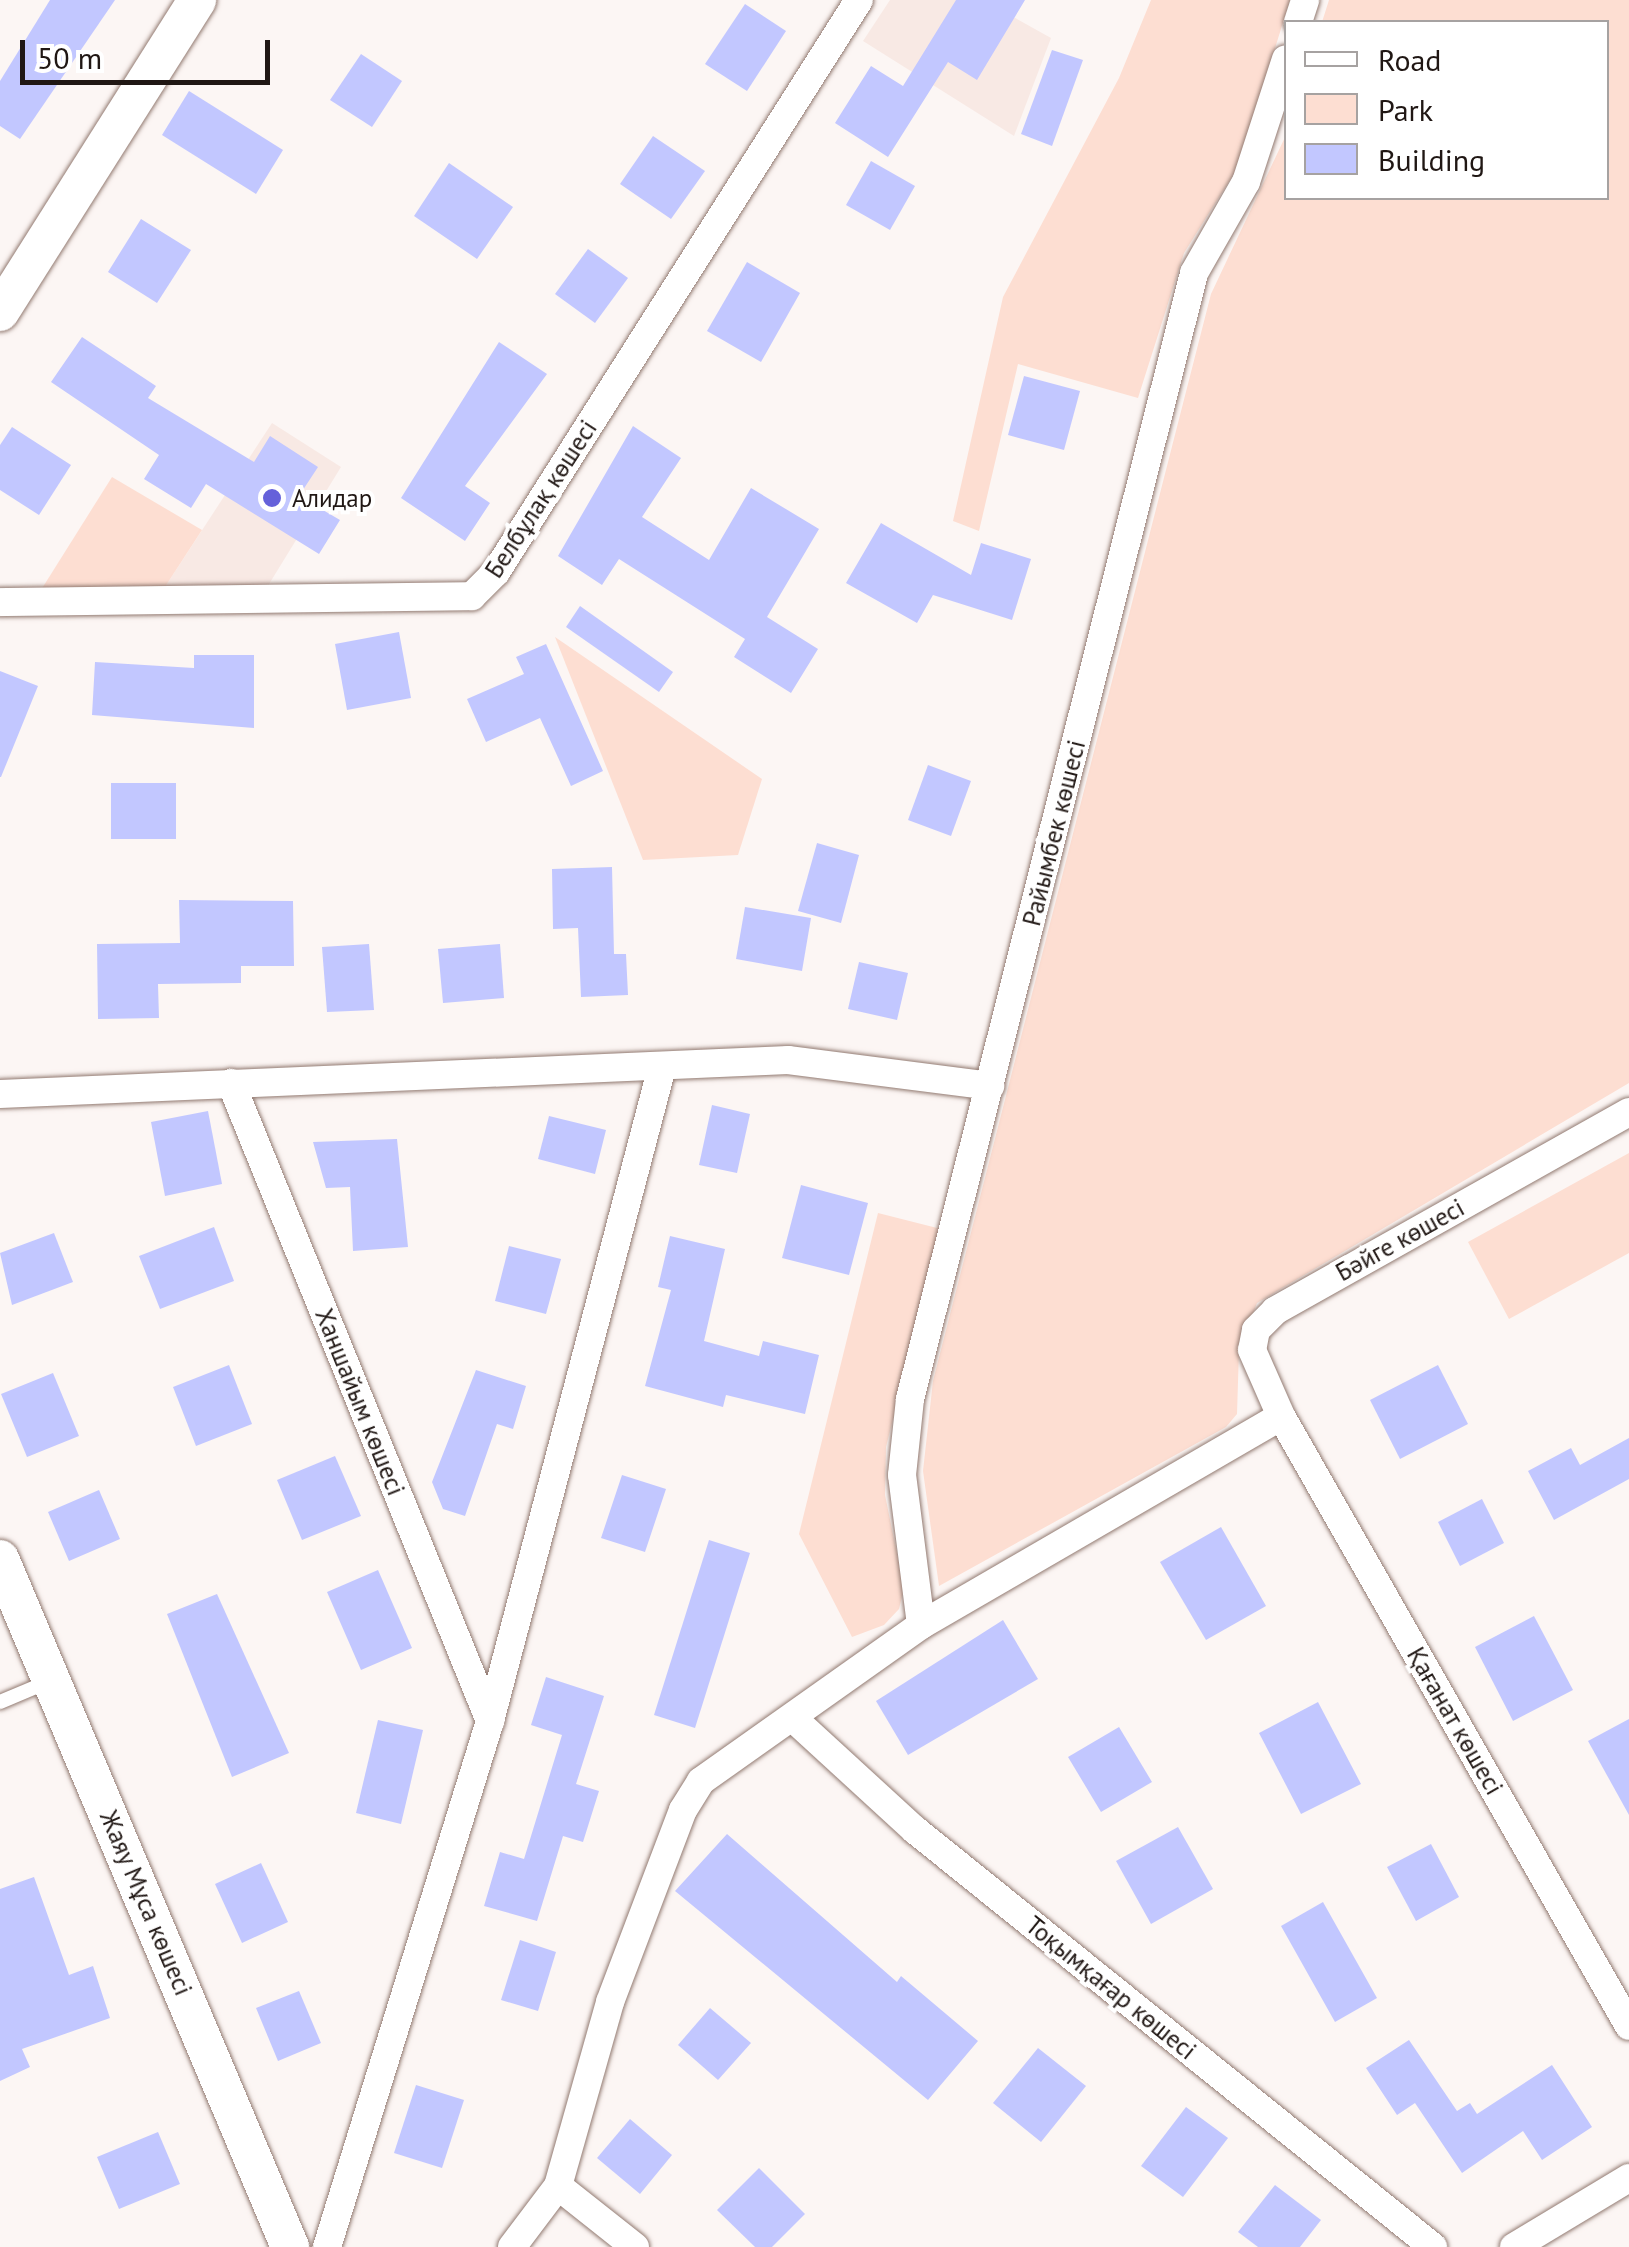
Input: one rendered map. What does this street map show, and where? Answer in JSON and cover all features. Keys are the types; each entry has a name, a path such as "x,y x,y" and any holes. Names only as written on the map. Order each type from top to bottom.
{"street":[{"path":"0,312 197,0"},
{"name":"Белбұлақ көшесі","path":"0,602 472,596 496,572 859,0"},
{"name":"Райымбек көшесі","path":"921,1625 902,1475 910,1399 1194,273 1246,182 1284,65"},
{"path":"0,1094 828,1062 990,1086"},
{"path":"326,2247 490,1721 661,1070"},
{"name":"Ханшайым көшесі","path":"230,1083 490,1721"},
{"name":"Бәйге көшесі","path":"1281,1416 1252,1350 1265,1319 1629,1112"},
{"path":"512,2247 558,2186 610,2002 683,1810 702,1781 732,1757 796,1721 921,1625 1281,1416"},
{"name":"Қағанат көшесі","path":"1281,1416 1629,2026"},
{"name":"Жаяу Мұса көшесі","path":"0,1559 290,2247"},
{"name":"Тоқымқағар көшесі","path":"796,1721 916,1830 1433,2247"},
{"path":"1514,2247 1629,2178"},
{"path":"558,2186 635,2247"}],"lane":[{"path":"0,1702 52,1680"}],"shaded area":[{"path":"890,0 983,0 1051,38 1014,136 863,41"},
{"name":"Алидар","path":"272,423 341,467 266,589 163,590"}],"green space":[{"path":"1151,0 1290,0 1238,167 1184,253 1138,398 1018,364 979,531 953,521 1003,297 1119,78"},
{"path":"1329,0 1629,0 1629,1083 1257,1303 1239,1350 1237,1414 1226,1427 939,1586 923,1471 933,1381 1211,294 1284,139 1284,200 1609,200 1609,20 1323,20"},
{"path":"112,477 202,530 163,590 41,590"},
{"path":"555,637 762,779 738,855 643,860"},
{"path":"1629,1153 1629,1253 1509,1319 1468,1242"},
{"path":"878,1213 941,1229 886,1447 885,1495 904,1588 899,1609 884,1625 852,1637 799,1534"}],"building":[{"path":"50,0 115,0 20,139 0,126 0,81"},
{"path":"956,0 1025,0 977,80 948,62 888,157 835,123 871,66 903,86"},
{"path":"745,4 786,31 747,91 705,64"},
{"path":"1052,50 1083,60 1052,146 1021,134"},
{"path":"361,54 402,81 372,127 330,100"},
{"path":"189,91 283,150 256,194 162,135"},
{"path":"653,136 705,171 671,219 620,184"},
{"path":"871,161 915,186 890,230 846,205"},
{"path":"449,163 513,207 477,259 414,216"},
{"path":"141,219 191,250 157,303 108,272"},
{"path":"588,249 628,278 595,323 555,294"},
{"path":"747,262 800,293 761,362 707,331"},
{"path":"82,337 156,386 148,398 254,462 270,436 318,467 299,496 340,520 319,554 206,484 191,508 144,479 159,455 51,382"},
{"path":"499,342 547,374 465,486 490,503 465,541 401,498"},
{"path":"1024,376 1080,391 1064,450 1008,435"},
{"path":"633,426 681,458 642,517 709,560 751,488 819,529 767,617 818,649 791,693 734,657 745,639 619,559 602,585 558,556"},
{"path":"12,427 71,465 39,515 0,490 0,445"},
{"path":"881,523 971,575 981,543 1031,559 1012,620 933,595 917,623 846,583"},
{"path":"580,606 673,672 659,692 566,627"},
{"path":"399,632 411,698 347,710 335,644"},
{"path":"546,644 603,771 571,786 540,718 486,742 467,699 524,674 516,657"},
{"path":"194,655 254,655 254,728 92,715 95,662 194,668"},
{"path":"0,671 38,686 1,777 0,777"},
{"path":"928,765 971,781 951,836 908,820"},
{"path":"111,783 176,783 176,839 111,839"},
{"path":"817,843 859,855 841,923 798,911"},
{"path":"612,867 614,954 626,954 628,995 581,997 578,928 553,929 552,869"},
{"path":"179,900 293,901 294,966 241,966 241,983 158,984 159,1018 98,1019 97,944 180,943"},
{"path":"745,907 811,918 802,971 736,959"},
{"path":"369,944 374,1010 327,1012 322,947"},
{"path":"500,944 504,998 443,1003 438,949"},
{"path":"859,962 908,973 897,1020 848,1009"},
{"path":"712,1105 750,1114 737,1173 699,1165"},
{"path":"208,1111 222,1184 165,1196 151,1122"},
{"path":"549,1116 606,1130 595,1174 538,1159"},
{"path":"397,1139 408,1247 353,1251 350,1187 326,1188 313,1142"},
{"path":"801,1185 868,1203 849,1275 782,1258"},
{"path":"214,1227 234,1281 160,1309 139,1256"},
{"path":"54,1233 73,1282 12,1305 0,1253"},
{"path":"670,1236 725,1249 704,1341 759,1356 763,1341 819,1355 805,1414 726,1395 723,1407 645,1386 671,1290 658,1287"},
{"path":"509,1246 561,1259 546,1314 495,1301"},
{"path":"229,1365 252,1424 196,1446 173,1387"},
{"path":"1438,1365 1468,1424 1400,1459 1370,1400"},
{"path":"476,1370 526,1386 513,1429 497,1424 465,1516 443,1509 432,1482"},
{"path":"53,1373 79,1436 27,1457 1,1394"},
{"path":"1629,1438 1629,1479 1554,1520 1528,1471 1571,1448 1580,1465"},
{"path":"335,1456 361,1516 302,1540 277,1480"},
{"path":"622,1475 666,1489 645,1552 601,1538"},
{"path":"99,1490 120,1539 69,1561 48,1512"},
{"path":"1482,1499 1504,1543 1460,1566 1438,1522"},
{"path":"1221,1527 1266,1606 1206,1640 1160,1562"},
{"path":"709,1540 750,1553 695,1728 654,1715"},
{"path":"378,1570 412,1648 361,1670 327,1592"},
{"path":"217,1594 289,1753 232,1777 167,1614"},
{"path":"1534,1616 1573,1690 1513,1721 1475,1647"},
{"path":"1003,1620 1038,1679 908,1755 876,1701"},
{"path":"546,1677 604,1696 576,1784 599,1791 583,1842 563,1836 537,1921 484,1906 500,1852 524,1859 562,1735 531,1725"},
{"path":"1318,1702 1361,1784 1301,1814 1259,1733"},
{"path":"1629,1719 1629,1815 1588,1741"},
{"path":"378,1720 423,1730 401,1824 356,1813"},
{"path":"1119,1727 1152,1782 1101,1812 1068,1757"},
{"path":"1178,1827 1213,1889 1151,1924 1116,1861"},
{"path":"727,1834 897,1982 901,1976 978,2041 928,2100 675,1891"},
{"path":"1431,1844 1459,1897 1416,1921 1387,1867"},
{"path":"261,1863 288,1922 242,1943 215,1884"},
{"path":"34,1877 69,1975 93,1966 110,2018 22,2049 30,2067 0,2081 0,1889"},
{"path":"1323,1902 1377,1998 1335,2022 1281,1926"},
{"path":"520,1940 556,1952 538,2011 501,2000"},
{"path":"299,1991 321,2043 278,2061 256,2008"},
{"path":"710,2008 751,2043 718,2080 678,2045"},
{"path":"1409,2040 1457,2111 1470,2103 1477,2114 1552,2065 1592,2127 1542,2160 1523,2131 1462,2173 1415,2103 1397,2115 1366,2068"},
{"path":"1038,2048 1086,2086 1041,2142 993,2103"},
{"path":"416,2085 464,2100 442,2168 394,2153"},
{"path":"1186,2107 1228,2138 1183,2197 1141,2166"},
{"path":"630,2119 672,2155 640,2194 597,2158"},
{"path":"158,2132 180,2184 119,2209 97,2157"},
{"path":"759,2168 805,2214 772,2247 755,2247 717,2210"},
{"path":"1275,2185 1321,2220 1300,2247 1258,2247 1238,2232"}],"place":[{"name":"Алидар","path":"272,498"}]}
